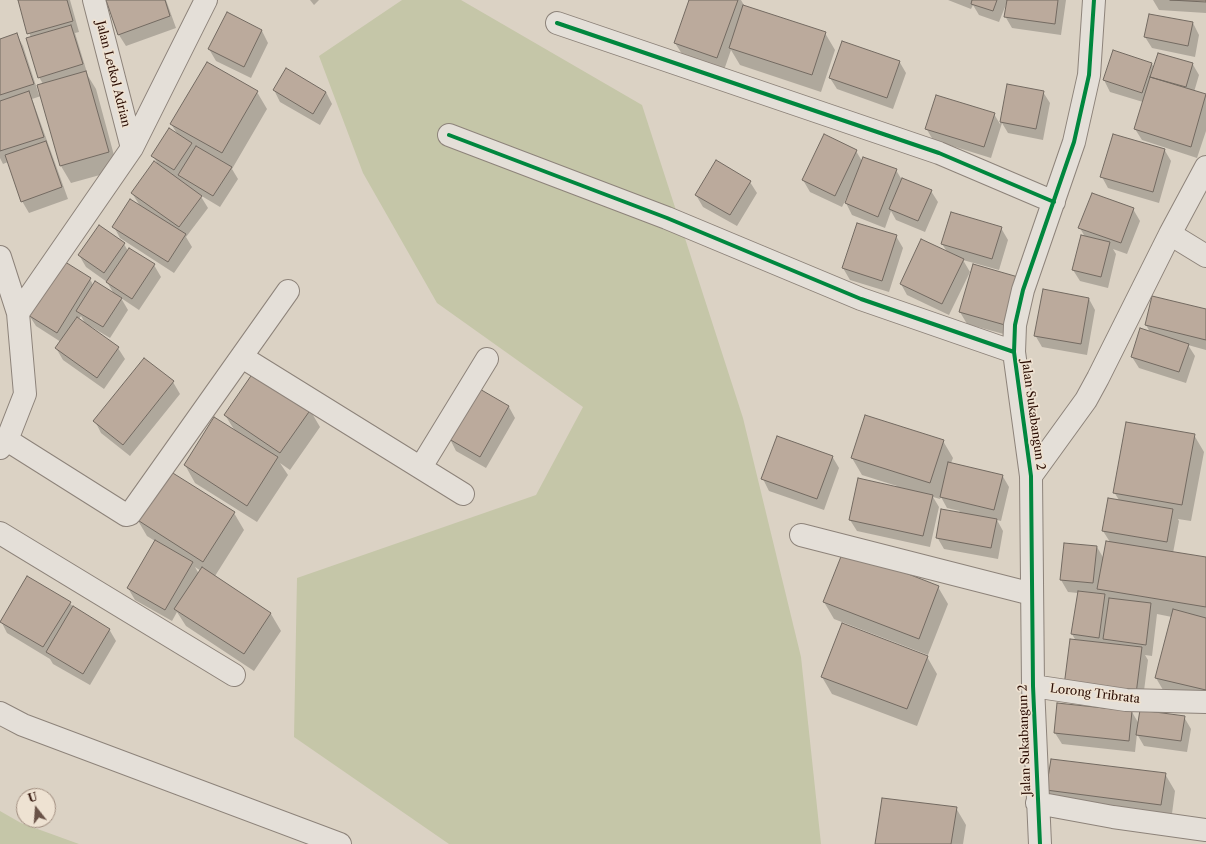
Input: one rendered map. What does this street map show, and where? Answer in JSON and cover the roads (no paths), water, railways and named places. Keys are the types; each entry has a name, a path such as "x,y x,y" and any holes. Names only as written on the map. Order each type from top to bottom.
{"street":[{"name":"Jalan Letkol Adrian","path":"94,0 132,148"},
{"path":"18,313 132,148 206,0"},
{"name":"Jalan Sukabangun 2","path":"1040,844 1033,686 1031,476 1014,352 1015,325 1023,290 1074,142 1089,75 1094,0"},
{"path":"557,22 939,153 1054,202"},
{"path":"449,135 667,218 862,299 1014,352"},
{"path":"1031,476 1089,394 1170,234 1206,167"},
{"path":"1170,234 1206,256"},
{"path":"0,258 18,313 25,394 3,444 126,515 130,514 288,291"},
{"path":"242,357 463,494"},
{"path":"421,467 487,359"},
{"path":"0,533 234,675"},
{"path":"801,535 1032,594"},
{"name":"Lorong Tribrata","path":"1033,686 1126,700 1206,702"},
{"path":"0,713 23,725 340,844"},
{"path":"1037,803 1112,817 1206,830"}]}
